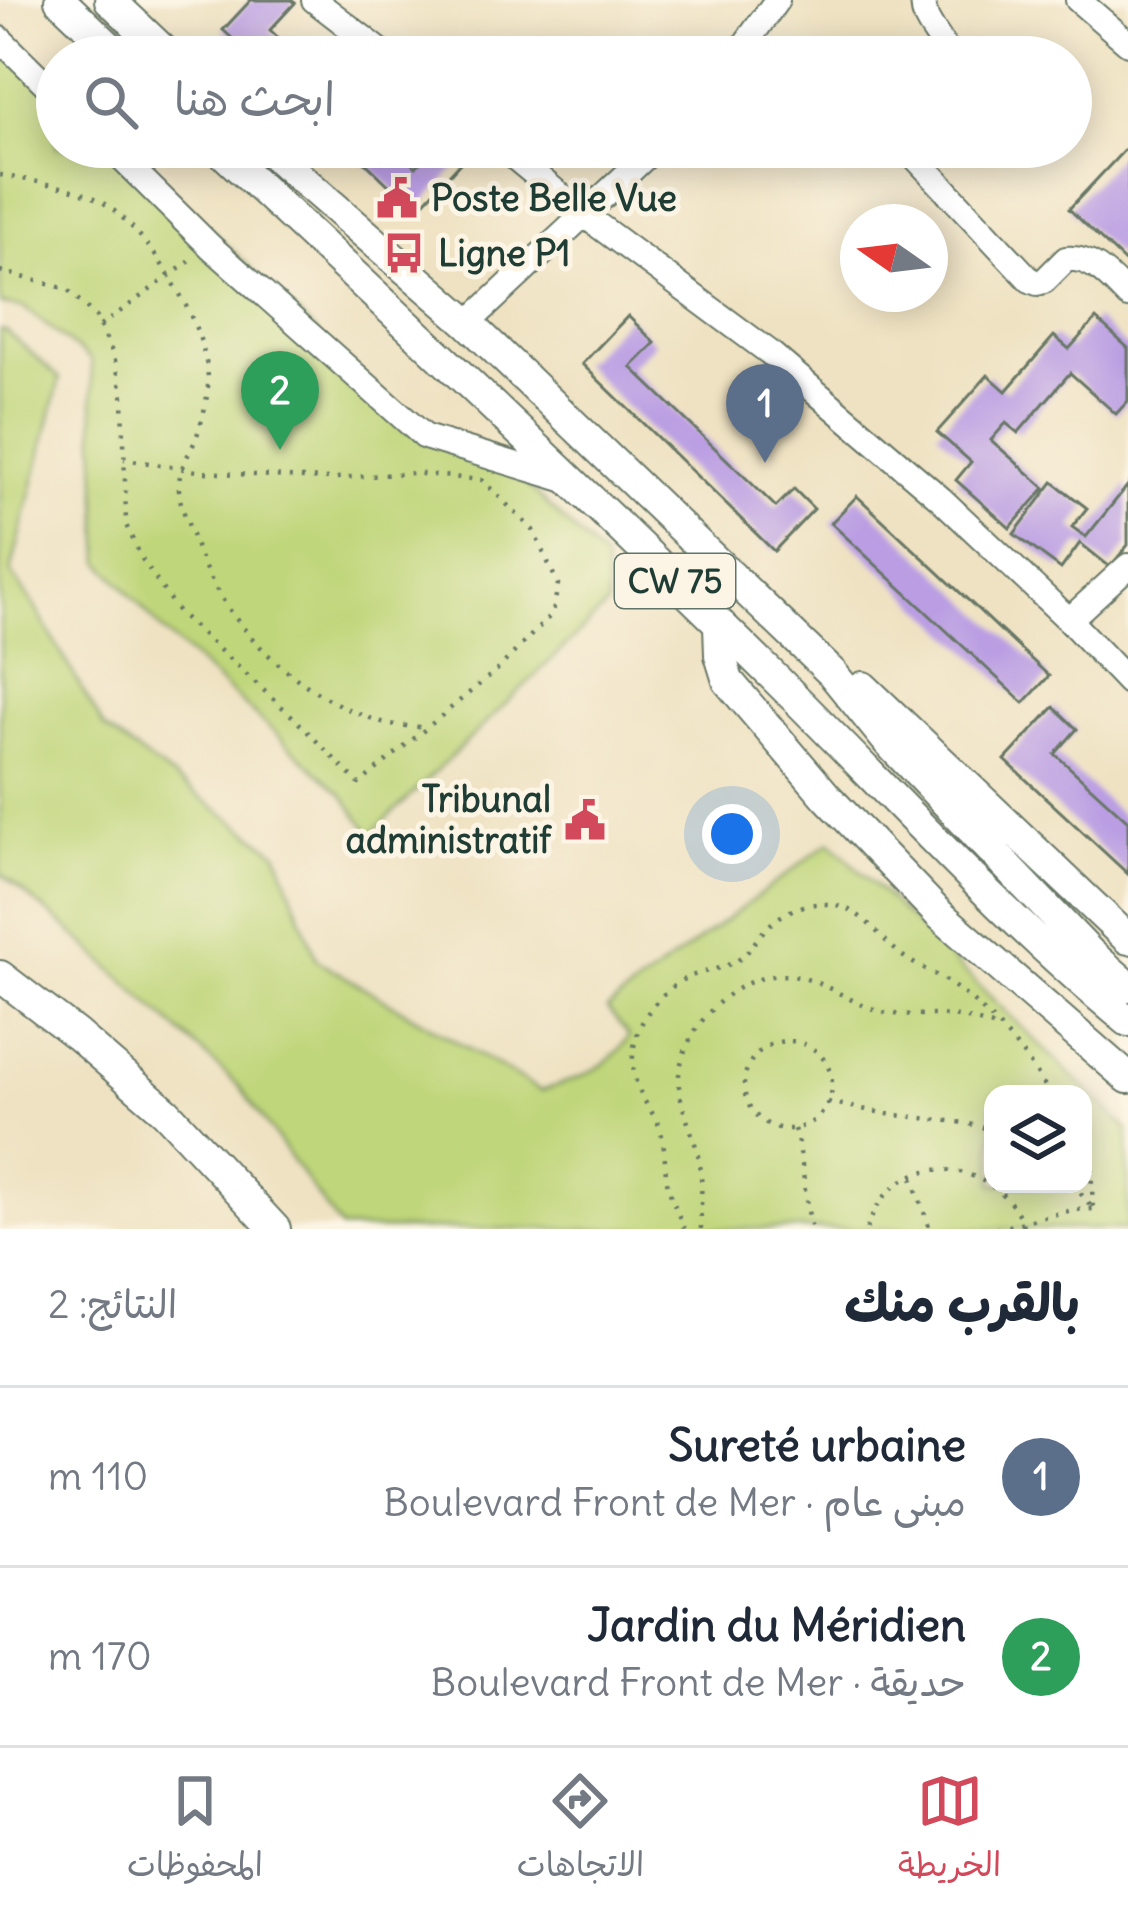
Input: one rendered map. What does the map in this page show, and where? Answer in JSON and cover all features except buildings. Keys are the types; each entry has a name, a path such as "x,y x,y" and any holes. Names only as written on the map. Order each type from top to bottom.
{"main road":[{"path":"60,0 99,36"},
{"path":"110,0 148,36"},
{"name":"CW 75","path":"239,168 719,624 1040,945 1128,1021"},
{"name":"CW 75","path":"289,168 468,323 832,673 889,743 1091,954 1128,986"},
{"path":"719,624 720,655 728,681 827,797 939,914 1128,1078"},
{"path":"832,673 867,690 1128,939"},
{"path":"0,976 166,1112 275,1229"}],"street":[{"path":"751,36 778,0"},
{"path":"924,0 924,18 939,36"},
{"path":"1078,0 1128,43"},
{"path":"327,4 364,36"},
{"path":"0,39 36,74"},
{"path":"131,168 211,247 425,437 571,481"},
{"path":"527,168 769,352 941,500 1128,682"},
{"path":"468,323 634,168"},
{"path":"925,168 1030,280 1044,280 1066,259 1078,258 1090,262 1128,296"},
{"path":"1069,620 1128,566"}],"path":[{"path":"0,176 97,199 124,220 170,274 198,332 208,381 178,491 202,565 242,630 334,704 386,723 428,728"},
{"path":"100,326 211,247"},
{"path":"0,271 67,289 95,316 114,356 124,396 124,459 126,525 142,559 178,612 359,784 498,669 553,613 558,584 533,530 482,480 412,473 323,479 181,469 124,459"},
{"path":"684,1229 668,1187 662,1135 634,1074 634,1040 663,995 682,979 735,962 778,916 824,903 867,921 899,953 944,980 998,1028 1026,1056 1044,1085"},
{"path":"701,1229 700,1166 680,1095 680,1075 696,1028 743,986 770,976 794,976 884,1012 950,1016 998,1028"},
{"path":"771,1043 805,1044 828,1065 832,1079 828,1102 816,1120 784,1130 770,1126 747,1105 743,1078 748,1064 771,1043"},
{"path":"828,1102 984,1128"},
{"path":"794,1128 812,1229"},
{"path":"867,1229 877,1204 895,1186 919,1172 931,1171 964,1173 986,1182 1006,1196 1024,1226"},
{"path":"911,1177 930,1229"},
{"path":"1092,1187 1093,1209"},
{"path":"1080,1193 1093,1209"},
{"path":"996,1229 1093,1209"}],"green space":[{"path":"0,25 36,60 36,168 147,168 415,427 515,473 604,560 608,605 371,834 343,795 163,631 101,562 91,360 23,307 0,304"},
{"path":"0,330 60,378 11,572 104,728 277,852 317,960 541,1091 591,1072 612,1057 629,1035 607,1009 830,842 1081,1085 984,1085 984,1193 1092,1193 1092,1095 1128,1130 1128,1229 341,1229 240,1087 66,927 0,873"}],"place":[{"name":"Poste Belle Vue","path":"397,198"},
{"name":"Ligne P1","path":"404,253"},
{"name":"Jardin du Méridien","path":"280,450"},
{"name":"Sureté urbaine","path":"765,463"},
{"name":"Tribunal administratif","path":"585,820"}]}
